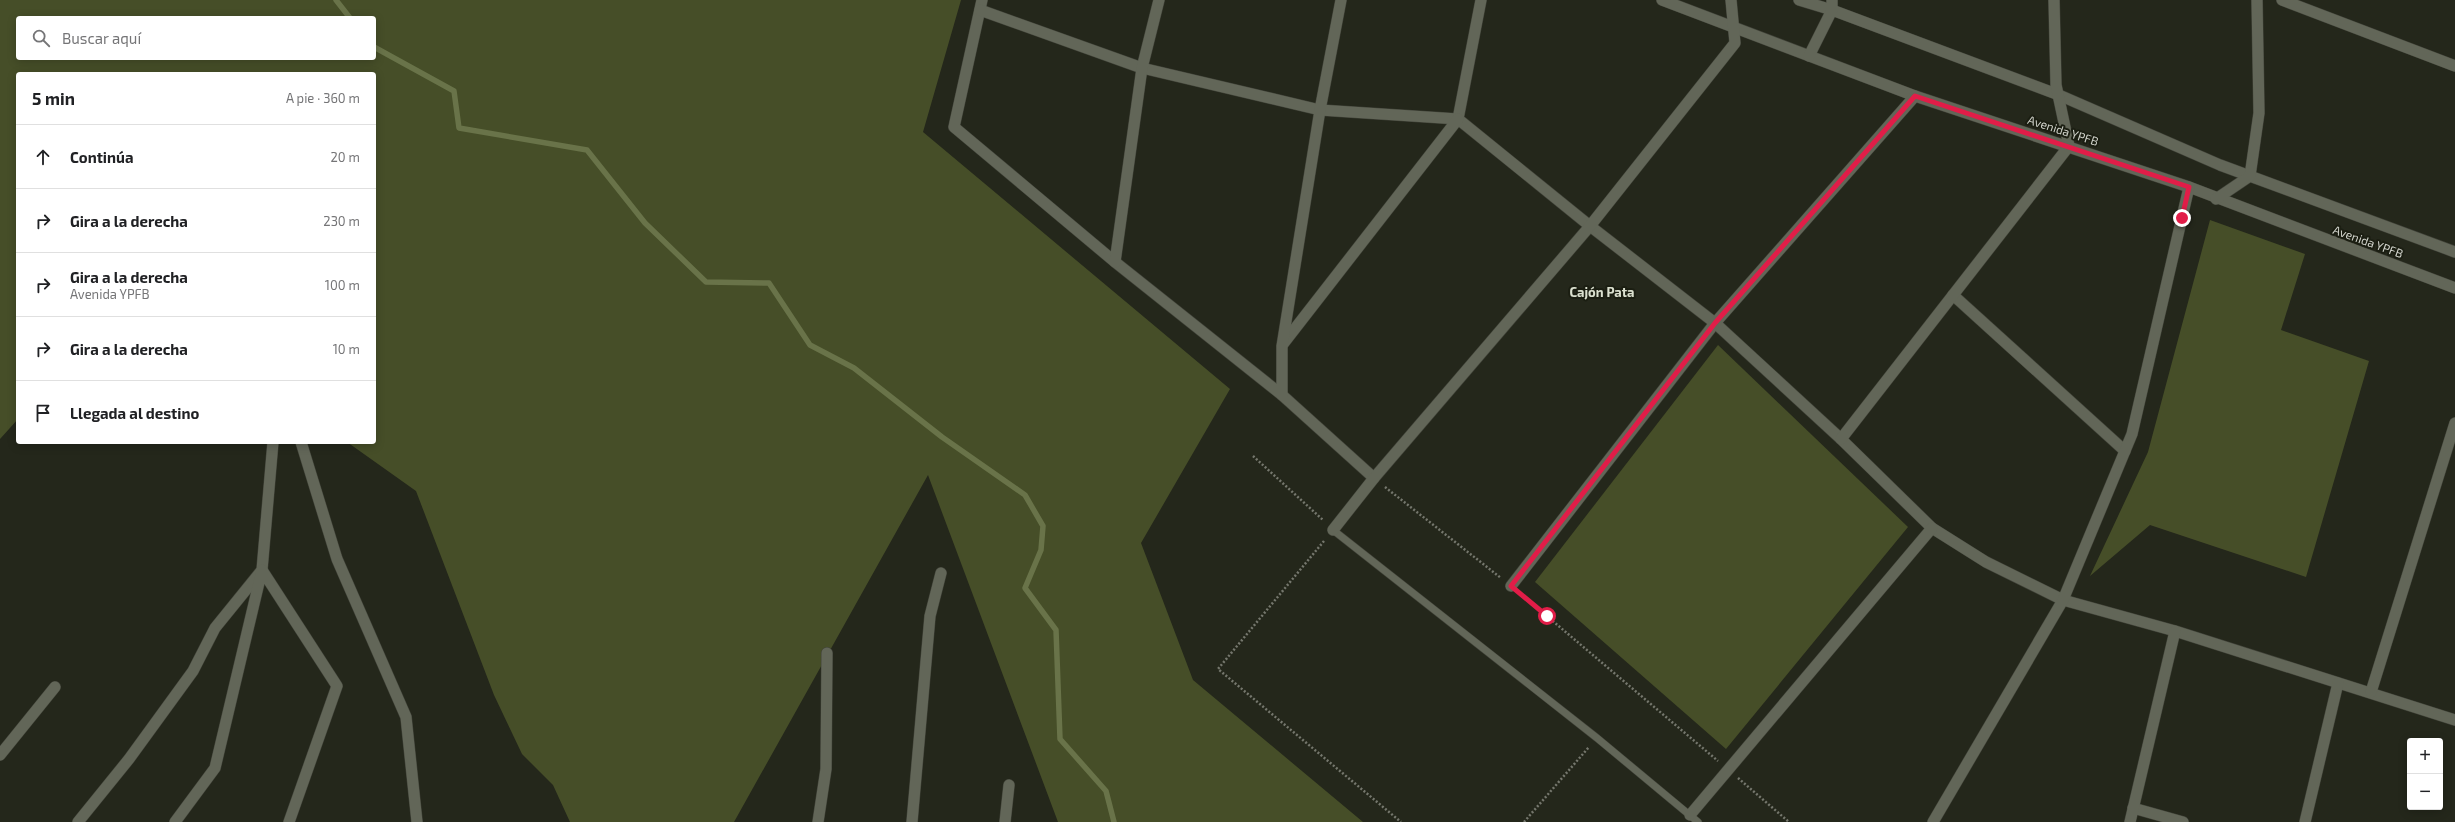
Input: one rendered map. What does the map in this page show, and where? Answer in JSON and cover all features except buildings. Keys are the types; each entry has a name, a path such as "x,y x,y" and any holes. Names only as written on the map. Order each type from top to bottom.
{"street":[{"path":"1115,262 1142,68 1159,0"},
{"path":"1282,395 1282,346 1320,110 1341,0"},
{"path":"1282,346 1458,119 1481,0"},
{"name":"Avenida YPFB","path":"1662,0 1915,96 2189,187 2216,199 2455,288"},
{"path":"1333,530 1374,478 1590,226 1736,43 1731,0"},
{"name":"Avenida YPFB","path":"1799,0 1832,5 2059,95 2250,176 2455,252"},
{"path":"1841,439 2069,146 2056,84 2054,0"},
{"path":"2216,199 2250,176 2260,113 2257,0"},
{"path":"2282,0 2455,66"},
{"path":"1374,478 1282,395 1115,262 954,127 981,5 1142,68 1320,110 1458,119 1590,226 1715,323 1841,439 1932,528 1986,562 2063,600 2175,631 2338,683 2371,692 2455,720"},
{"path":"1810,56 1832,5"},
{"path":"1511,586 1715,323 1915,96"},
{"path":"1933,822 2063,600 2132,434 2189,187"},
{"path":"1953,295 2125,451"},
{"path":"2371,692 2455,423"},
{"path":"175,822 215,768 262,570 273,444"},
{"path":"302,444 337,559 406,717 416,822"},
{"path":"1694,818 1728,769 1932,528"},
{"path":"78,822 129,759 193,671 215,628 262,570"},
{"path":"262,570 337,686 289,822"},
{"path":"912,822 930,616 941,574"},
{"path":"2130,822 2175,631"},
{"path":"818,822 826,769 827,653"},
{"path":"2305,822 2338,683"},
{"path":"0,755 55,687"},
{"path":"1005,822 1009,785"},
{"path":"2133,808 2183,822"}],"lane":[{"path":"1333,530 1597,738 1694,818"}],"path":[{"path":"1252,456 1333,530 1218,669 1402,822"},
{"path":"1374,478 1511,586 1789,822"},
{"path":"1524,822 1597,738"}],"green space":[{"path":"0,0 961,0 923,132 1230,389 1141,543 1193,680 1363,822 1058,822 928,475 734,822 570,822 553,785 522,754 494,695 416,491 350,444 376,444 376,72 16,72 16,421 0,439"},
{"path":"2210,220 2305,254 2281,330 2369,361 2306,577 2150,525 2090,576 2148,452"},
{"path":"1718,345 1908,527 1726,749 1535,582"}],"waterway":[{"path":"336,0 348,16"},
{"path":"376,48 454,91 459,128 587,150 645,223 706,282 769,283 810,345 854,368 942,437 1025,495 1043,526 1041,550 1025,588 1056,630 1060,739 1106,791 1114,822"}],"district":[{"name":"Cajón Pata","path":"1602,292"}],"route":[{"path":"1547,616 1511,586 1715,323 1915,96 2189,187 2182,218"}]}
